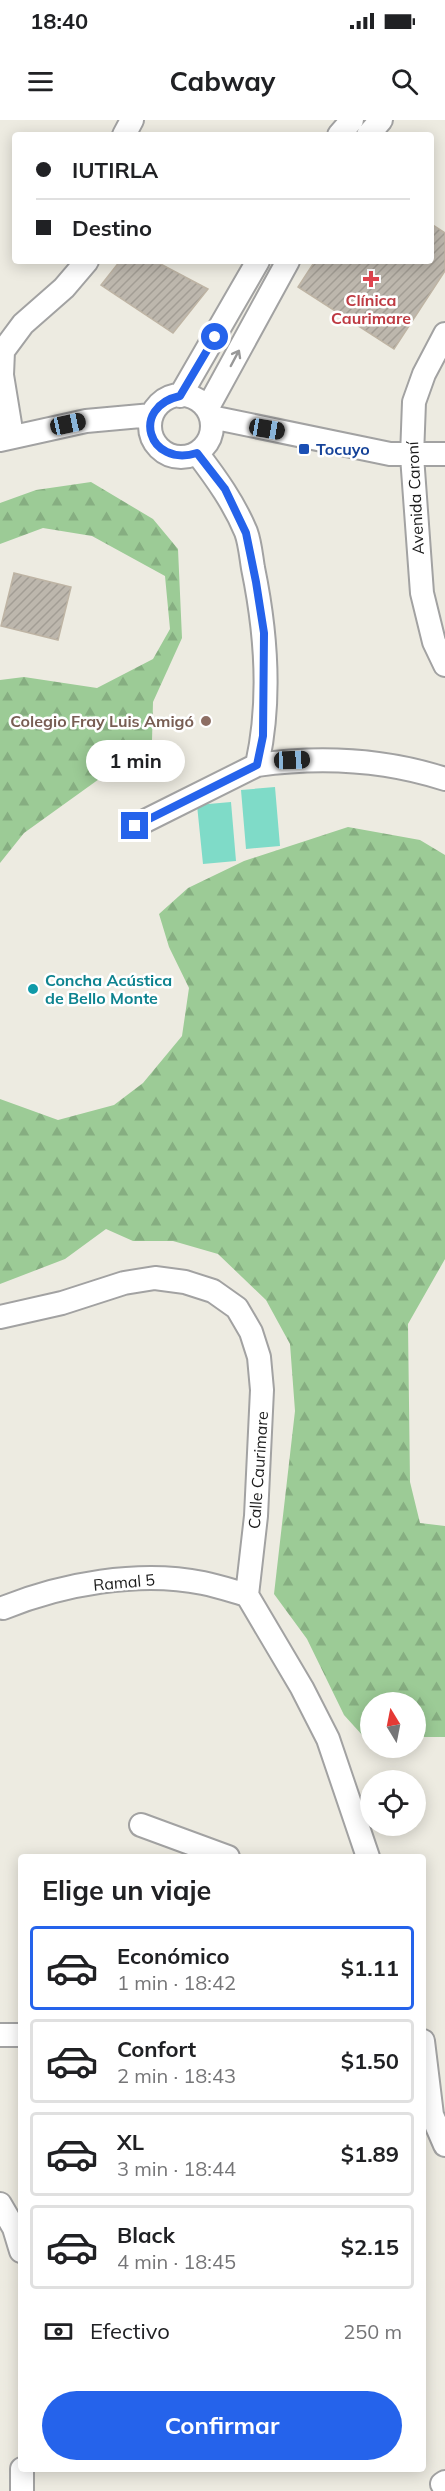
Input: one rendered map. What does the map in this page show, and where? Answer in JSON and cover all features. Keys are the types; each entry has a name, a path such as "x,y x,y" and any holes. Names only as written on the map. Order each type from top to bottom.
{"street":[{"path":"342,132 352,120"},
{"path":"371,132 381,120"},
{"path":"84,264 64,288 23,324 3,351 2,375 6,438 86,421 152,415"},
{"path":"180,396 256,264"},
{"path":"209,413 286,264"},
{"name":"Avenida Caroní","path":"445,334 424,374 414,402 412,456 422,593 434,642 445,665"},
{"path":"180,396 199,399 209,413 211,437 197,453 175,457 165,453 152,435 150,425 152,415 160,404 169,398 180,396"},
{"path":"209,413 348,446 412,456 445,454"},
{"path":"197,453 225,489 246,533 256,582 264,633 263,736 257,765"},
{"path":"135,826 257,765 333,758 381,764 445,779"},
{"name":"Calle Caurimare","path":"0,1317 62,1303 124,1283 155,1278 185,1282 204,1288 237,1308 251,1332 259,1357 262,1390 256,1516 247,1595"},
{"name":"Ramal 5","path":"3,1608 25,1599 75,1587 163,1578 202,1582 247,1595"},
{"path":"247,1595 302,1688 328,1739 367,1854"},
{"path":"141,1825 220,1854"},
{"path":"0,2035 18,2035"},
{"path":"426,2100 427,2120 445,2145"},
{"path":"0,2204 14,2228 18,2241"},
{"path":"22,2472 22,2491"}],"green space":[{"path":"91,482 153,519 178,549 182,638 153,702 152,741 24,833 0,863 0,680 24,677 97,688 153,659 170,629 165,576 92,536 43,528 0,544 0,503 36,490"},
{"path":"348,827 420,840 445,855 445,1259 408,1324 410,1482 420,1523 445,1526 445,1737 426,1737 426,1692 360,1692 360,1733 344,1715 307,1639 274,1594 295,1411 290,1344 266,1300 218,1254 173,1241 133,1241 106,1229 65,1259 0,1284 0,1099 58,1120 114,1105 143,1083 182,1036 189,988 169,947 159,914 188,888 244,861"}],"shaded area":[{"path":"275,787 280,846 246,849 241,790"},
{"path":"231,802 236,861 203,864 197,805"}],"building":[{"name":"Clínica Caurimare","path":"434,226 445,233 445,271 394,349 298,287 313,264 434,264"},
{"path":"118,264 161,264 208,289 173,333 101,285"},
{"path":"14,573 71,587 58,640 1,626"}],"place":[{"name":"Clínica Caurimare","path":"371,279"},
{"name":"Tocuyo","path":"304,449"},
{"name":"Colegio Fray Luis Amigó","path":"206,721"},
{"name":"Concha Acústica de Bello Monte","path":"33,989"}],"route":[{"path":"135,826 257,765 263,736 264,633 246,533 225,489 197,453 186,457 175,457 165,453 157,445 150,425 152,415 160,404 169,398 180,396 215,337"}]}
